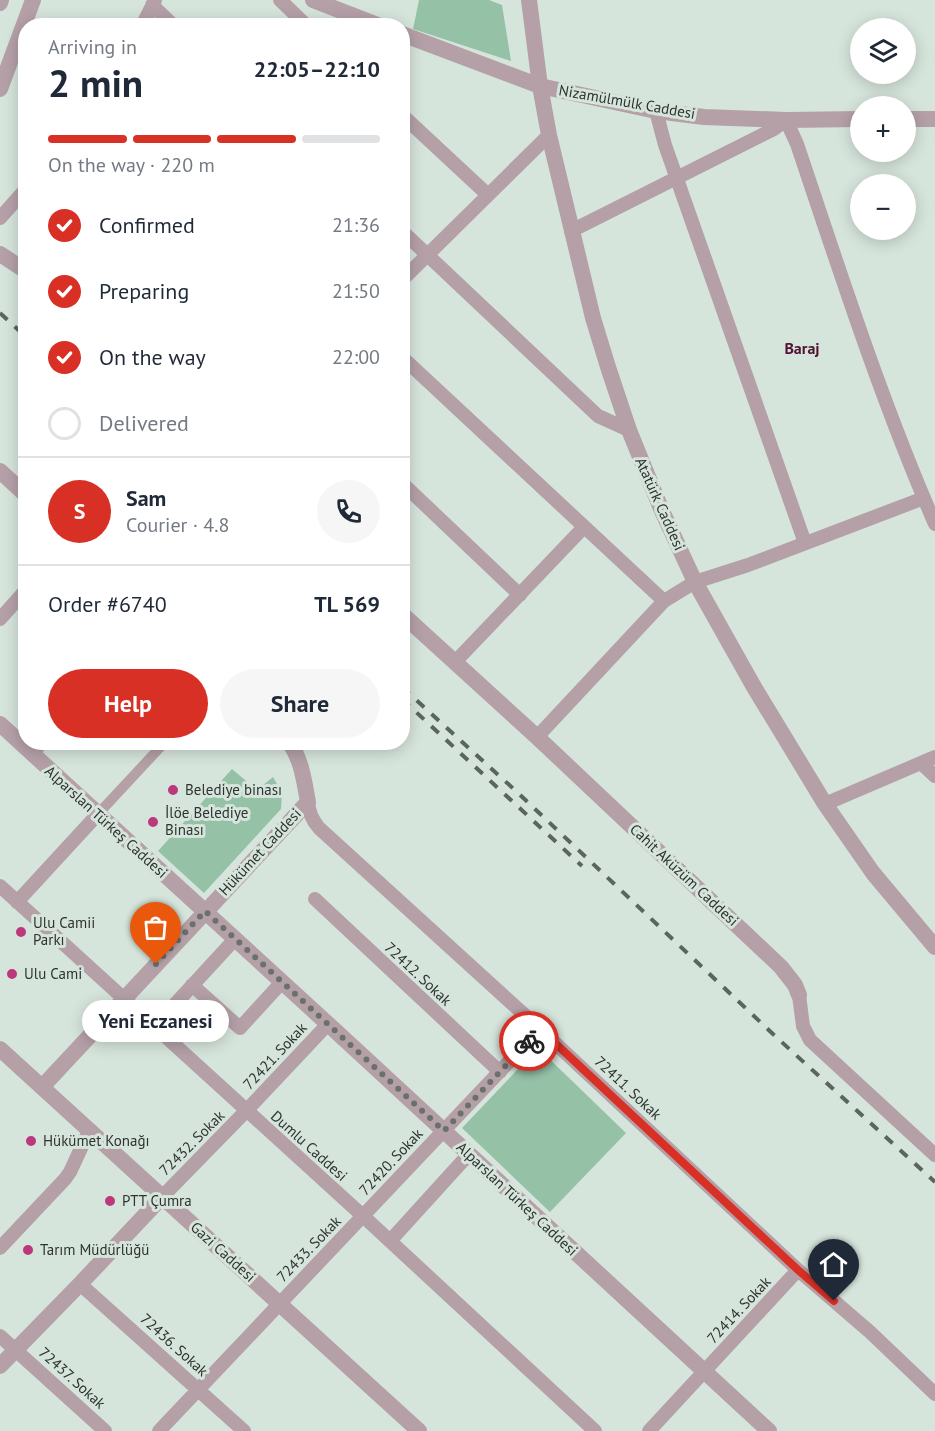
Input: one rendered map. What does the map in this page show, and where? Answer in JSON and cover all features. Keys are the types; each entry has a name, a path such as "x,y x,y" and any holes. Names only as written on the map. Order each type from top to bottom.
{"street":[{"path":"26,18 33,0"},
{"path":"280,0 299,18"},
{"path":"313,0 345,6 366,18"},
{"name":"Atatürk Caddesi","path":"529,0 540,86 571,231 602,348 629,430 662,511 695,582 754,687 825,804 873,873 935,947"},
{"path":"146,18 153,3 167,18"},
{"name":"Nizamülmülk Caddesi","path":"410,37 540,86 656,111 704,117 850,119"},
{"path":"0,89 18,40"},
{"path":"656,111 665,145 805,543"},
{"path":"916,119 935,119"},
{"path":"571,231 774,129 786,120 797,144 871,364 910,467 935,524"},
{"path":"410,122 488,195"},
{"path":"410,272 549,135"},
{"path":"0,218 18,198"},
{"path":"410,238 598,416 629,430"},
{"path":"0,254 18,266"},
{"path":"410,364 664,601"},
{"path":"0,471 18,488"},
{"path":"410,491 519,595"},
{"path":"537,737 664,601 695,582 924,498"},
{"path":"456,662 584,527"},
{"path":"0,619 18,599"},
{"name":"Cahit Aküzüm Caddesi","path":"410,621 537,737 781,967 795,985 799,995 803,1026 810,1040 935,1155"},
{"name":"Alparslan Türkeş Caddesi","path":"0,724 18,736"},
{"name":"Alparslan Türkeş Caddesi","path":"39,750 98,814 769,1431"},
{"path":"17,902 158,750"},
{"path":"294,750 301,766 308,802"},
{"path":"825,804 935,757"},
{"path":"921,763 935,776"},
{"name":"Hükümet Caddesi","path":"42,1087 308,802"},
{"name":"72411. Sokak","path":"308,802 309,813 319,828 935,1394"},
{"name":"Dumlu Caddesi","path":"2,892 17,902 363,1216 595,1431"},
{"name":"72412. Sokak","path":"315,899 500,1072"},
{"path":"154,1027 235,939"},
{"path":"192,985 240,1028 282,982"},
{"name":"72421. Sokak","path":"246,1111 328,1024"},
{"name":"72420. Sokak","path":"363,1216 540,1029"},
{"name":"Gazi Caddesi","path":"0,1049 419,1431"},
{"name":"72432. Sokak","path":"162,1197 246,1111"},
{"path":"0,1248 65,1179 89,1131"},
{"path":"390,1241 469,1154"},
{"path":"0,1366 162,1197"},
{"name":"72433. Sokak","path":"159,1431 363,1216"},
{"name":"72414. Sokak","path":"649,1431 798,1270"},
{"name":"72436. Sokak","path":"80,1284 244,1431"},
{"name":"72437. Sokak","path":"0,1336 105,1431"}],"green space":[{"path":"419,0 489,0 502,5 511,61 413,29"},
{"path":"232,769 257,790 273,777 282,793 281,809 204,893 158,851"},
{"path":"538,1048 626,1133 550,1212 462,1128"}],"railway":[{"path":"0,313 18,330"},
{"path":"410,694 774,1035 935,1182"},
{"path":"410,706 582,866"}],"way so far":[{"path":"156,964 205,911 444,1131 529,1041"}],"place":[{"name":"Belediye binası","path":"173,790"},
{"name":"İlöe Belediye Binası","path":"153,822"},
{"name":"Ulu Camii Parkı","path":"21,932"},
{"name":"Yeni Eczanesi","path":"156,964"},
{"name":"Ulu Cami","path":"12,974"},
{"name":"Hükümet Konağı","path":"31,1141"},
{"name":"PTT Çumra","path":"110,1201"},
{"name":"Tarım Müdürlüğü","path":"28,1250"}],"district":[{"name":"Baraj","path":"802,348"}],"route":[{"path":"529,1041 540,1029 834,1301"}]}
